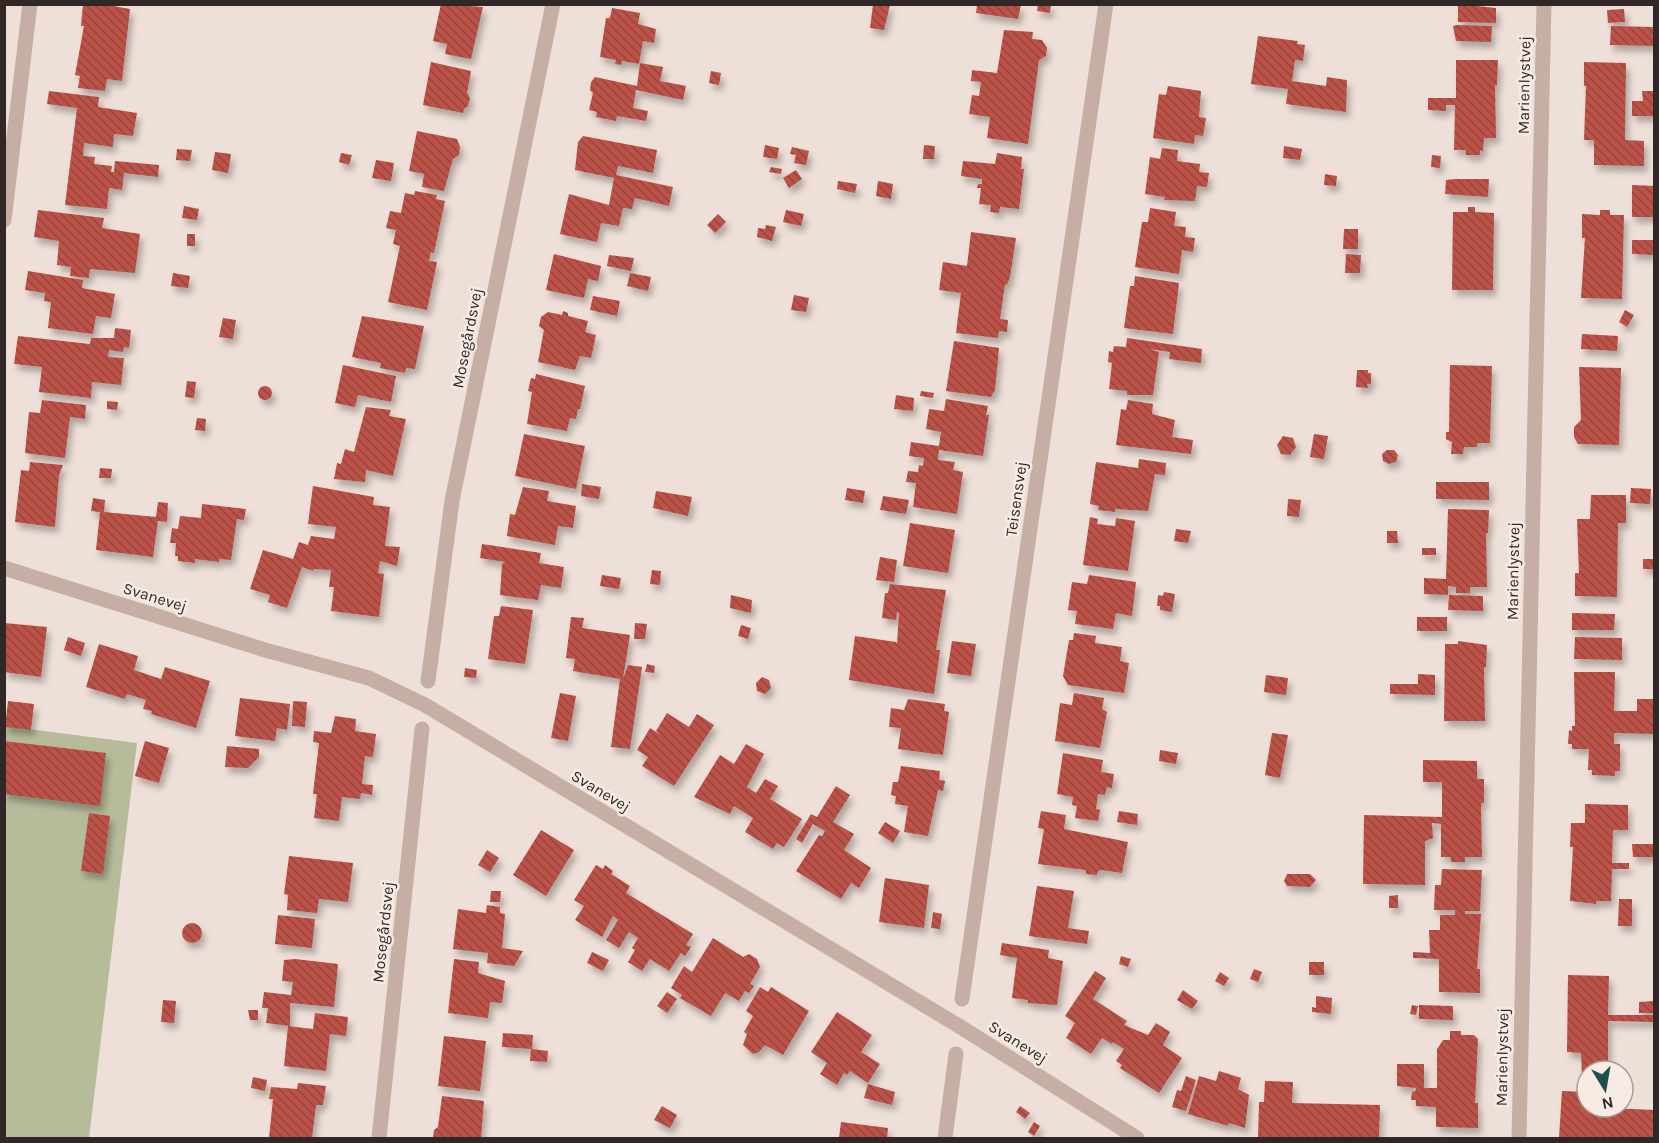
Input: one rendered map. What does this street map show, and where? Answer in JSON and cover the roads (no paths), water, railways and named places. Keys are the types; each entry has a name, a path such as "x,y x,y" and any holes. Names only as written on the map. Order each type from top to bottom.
{"street":[{"path":"4,220 30,4"},
{"name":"Mosegårdsvej","path":"428,681 452,501 553,4"},
{"name":"Teisensvej","path":"962,999 1106,4"},
{"name":"Marienlystvej","path":"1519,1138 1544,4"},
{"name":"Svanevej","path":"4,568 265,650 369,678 425,705 950,1020 1137,1138"},
{"name":"Mosegårdsvej","path":"379,1138 422,729"},
{"path":"945,1138 956,1054"}]}
